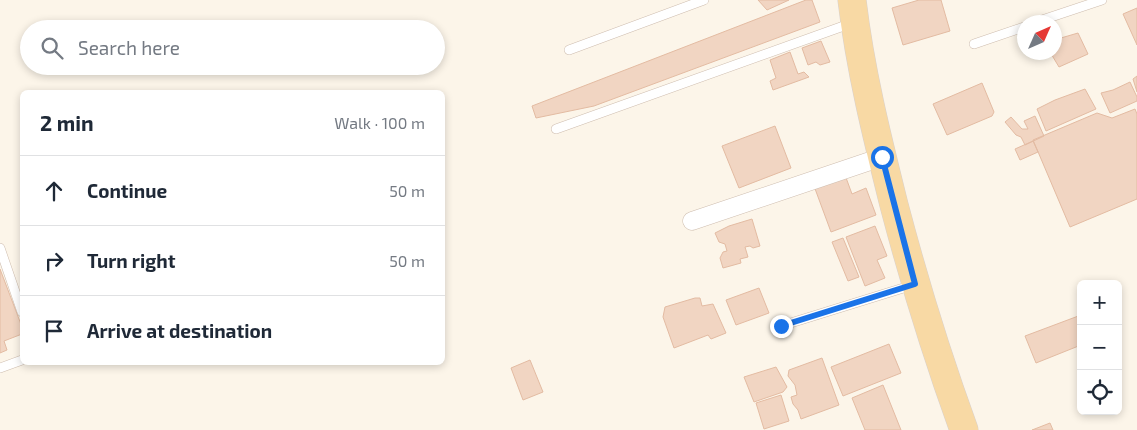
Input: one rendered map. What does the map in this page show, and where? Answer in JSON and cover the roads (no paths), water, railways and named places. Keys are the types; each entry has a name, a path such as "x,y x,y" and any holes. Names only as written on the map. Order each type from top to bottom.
{"main road":[{"path":"854,11 865,79 882,157 915,284 964,430"}],"street":[{"path":"692,222 882,157"}],"lane":[{"path":"569,50 704,0"},
{"path":"1057,15 1102,0"},
{"path":"556,129 854,11"},
{"path":"974,44 1017,29"},
{"path":"0,248 20,306"},
{"path":"781,326 915,284"},
{"path":"0,368 20,361"}]}
